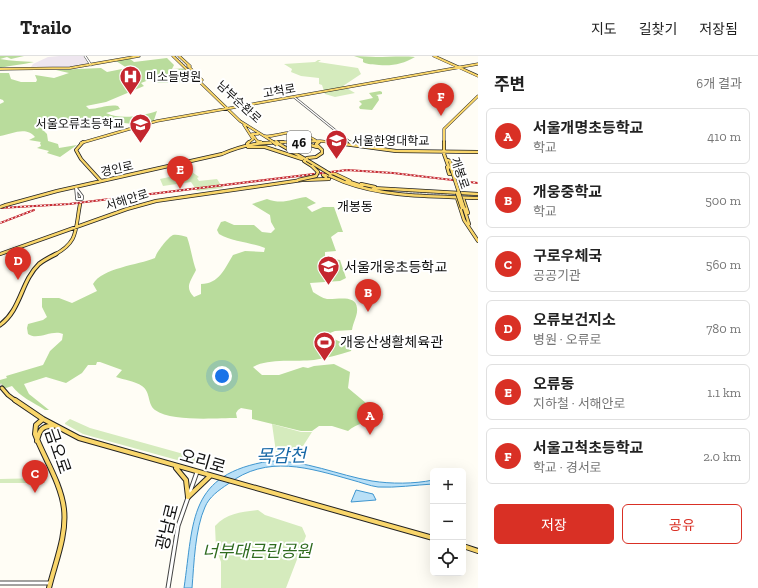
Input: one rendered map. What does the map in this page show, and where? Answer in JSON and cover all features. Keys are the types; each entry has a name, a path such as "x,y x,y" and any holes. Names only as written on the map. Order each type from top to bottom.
{"main road":[{"path":"0,69 70,68 139,56"},
{"name":"남부순환로","path":"174,56 248,125 272,142 278,144 293,152 329,175 342,180 373,188 406,192 364,188 344,182 329,175 312,166 305,160 278,144"},
{"name":"남부순환로","path":"179,56 230,108 240,121 261,134"},
{"path":"434,56 478,76"},
{"name":"고척로","path":"101,182 81,159 76,150 78,146 86,141 157,121 478,64"},
{"name":"남부순환로","path":"196,74 187,66 199,79"},
{"path":"444,152 444,129 478,96"},
{"path":"240,121 253,139 251,142 241,146"},
{"path":"272,142 257,141 252,134 261,134 270,137 287,133 298,133 308,135 313,139 321,141"},
{"path":"281,147 282,150 266,147 266,145 272,142 276,137 287,133 301,134 310,138 302,141"},
{"path":"244,147 265,147 305,160 316,157 322,153 322,150 316,144 321,141"},
{"name":"경인로","path":"237,148 241,146 272,142 321,141 392,152 478,153"},
{"name":"경인로","path":"0,205 7,205 198,160 237,148 272,142 321,141"},
{"path":"293,152 306,157 315,156 321,153 320,150 313,144 296,142"},
{"name":"개봉로","path":"444,152 469,226 478,241"},
{"path":"447,160 450,161 454,169 452,174 449,172 447,160"},
{"path":"261,185 316,176 318,172 312,166"},
{"path":"321,177 323,175 333,173 360,184 393,190 478,195"},
{"path":"321,177 329,179 323,175"},
{"name":"서해안로","path":"0,254 134,206 156,201 321,177"},
{"path":"344,182 377,191 456,198 478,198"},
{"path":"373,188 389,189"},
{"path":"446,197 452,196 449,193"},
{"path":"456,198 457,196 463,194 478,195"},
{"path":"472,194 470,197 474,198"},
{"path":"456,198 464,220 469,226"},
{"path":"463,198 469,218"},
{"path":"0,325 12,314 36,267 68,246 73,240 80,204"},
{"name":"개봉로","path":"463,208 469,218 469,226"},
{"name":"오리로","path":"2,388 8,395 43,419 79,438 430,537"},
{"name":"금오로","path":"43,419 35,427 37,442 62,498 64,515 62,532 49,586"},
{"path":"37,442 42,428 49,426 57,427"},
{"path":"175,466 186,480 188,497"},
{"path":"188,497 210,476"},
{"path":"466,547 478,551"}],"street":[{"path":"85,56 91,65"},
{"path":"294,97 354,145"},
{"path":"75,188 83,197 82,199 78,200 75,188"},
{"path":"75,188 80,199"},
{"name":"광남로","path":"168,588 178,526 197,472"},
{"path":"0,583 49,586"}],"shaded area":[{"path":"83,56 89,65 70,67 31,67 33,64 48,57"}],"green space":[{"path":"0,56 24,56 11,59 7,57 0,59"},
{"path":"354,56 415,57 402,63 384,65 367,64 363,62 363,59"},
{"path":"129,58 134,62 167,58 174,65 172,69 185,69 189,72 190,75 187,79 189,81 158,83 154,78 141,83 144,86 106,102 86,106 89,109 118,106 120,109 106,113 125,117 138,116 157,111 154,120 157,121 141,125 116,122 97,126 81,123 45,129 44,131 47,134 48,141 58,144 59,148 77,145 60,157 47,153 49,151 37,148 41,146 41,142 29,140 35,137 27,132 23,131 0,136 0,104 4,102 0,99 0,73 9,73 11,79 21,82 36,82 37,80 35,75 54,78 69,73 56,70 101,68 107,72 127,68 116,61"},
{"path":"0,59 12,61 34,62 0,68"},
{"path":"321,60 318,62 358,68 361,74 343,86 355,93 335,97 325,94 322,85 319,84 319,78 301,76 291,72 292,69 284,64 315,62"},
{"path":"380,91 382,94 376,95 378,96 379,100 372,110 360,109 359,107 362,104 359,101 373,98 369,93"},
{"path":"192,172 199,177 197,178 199,181 217,179 223,188 197,191 191,182 163,186 160,179"},
{"path":"306,197 316,203 307,207 312,212 323,207 334,207 343,232 338,232 331,237 336,251 325,252 325,258 340,260 346,278 340,281 310,283 313,292 322,297 327,299 349,299 356,304 357,313 352,330 335,331 325,335 352,347 351,351 314,360 274,361 259,364 253,367 262,375 279,375 303,367 308,368 334,364 350,372 348,388 372,408 384,414 382,416 374,415 369,420 351,428 348,431 332,426 319,426 312,431 301,431 252,419 252,410 241,408 236,413 237,418 183,418 172,416 155,410 151,405 147,391 142,386 116,377 122,370 100,362 97,362 96,365 88,365 82,373 66,383 46,377 24,384 29,394 49,410 45,410 27,399 12,386 0,390 0,380 7,378 6,376 43,365 50,351 62,340 63,334 59,333 41,336 32,336 28,334 28,324 43,320 47,317 42,307 42,298 59,298 72,303 97,291 93,284 104,274 155,258 165,242 173,235 187,237 196,270 189,284 189,290 194,297 201,294 201,284 212,281 221,274 233,255 245,251 264,252 265,248 230,239 219,234 217,230 221,222 225,221 234,225 254,225 262,232 271,233 275,229 271,222 270,215 252,204 267,199 282,202"},
{"path":"70,419 90,428 198,458 195,465 83,434 65,424"},
{"path":"272,424 301,432 312,432 303,446 299,446 295,452 276,452"},
{"path":"42,478 45,483 0,483 0,479"},
{"name":"너부대근린공원","path":"258,510 265,515 302,527 306,536 286,588 221,588 221,562 216,548 215,526 224,518 229,516"}],"water":[{"name":"목감천","path":"270,461 283,461 309,465 372,481 402,483 430,480 430,484 378,487 320,471 288,466 273,466 258,469 243,475 218,491 207,503 197,536 192,588 184,588 190,541 194,521 200,504 209,489 223,477 243,467"},
{"path":"356,490 373,494 376,500 351,502"}],"tunnel":[{"path":"175,56 186,66"},
{"path":"406,192 478,196"},
{"path":"0,384 2,388"}],"railway":[{"path":"0,208 69,204 347,170 393,173 478,183"},
{"path":"0,223 34,210"}],"place":[{"name":"미소들병원","path":"131,96"},
{"name":"서울고척초등학교","path":"441,116"},
{"name":"서울오류초등학교","path":"140,144"},
{"name":"서울한영대학교","path":"337,160"},
{"name":"오류동","path":"180,189"},
{"name":"오류보건지소","path":"18,280"},
{"name":"서울개웅초등학교","path":"328,286"},
{"name":"개웅중학교","path":"368,312"},
{"name":"개웅산생활체육관","path":"324,362"},
{"name":"서울개명초등학교","path":"370,435"},
{"name":"구로우체국","path":"35,493"}],"district":[{"name":"개봉동","path":"355,206"}]}
